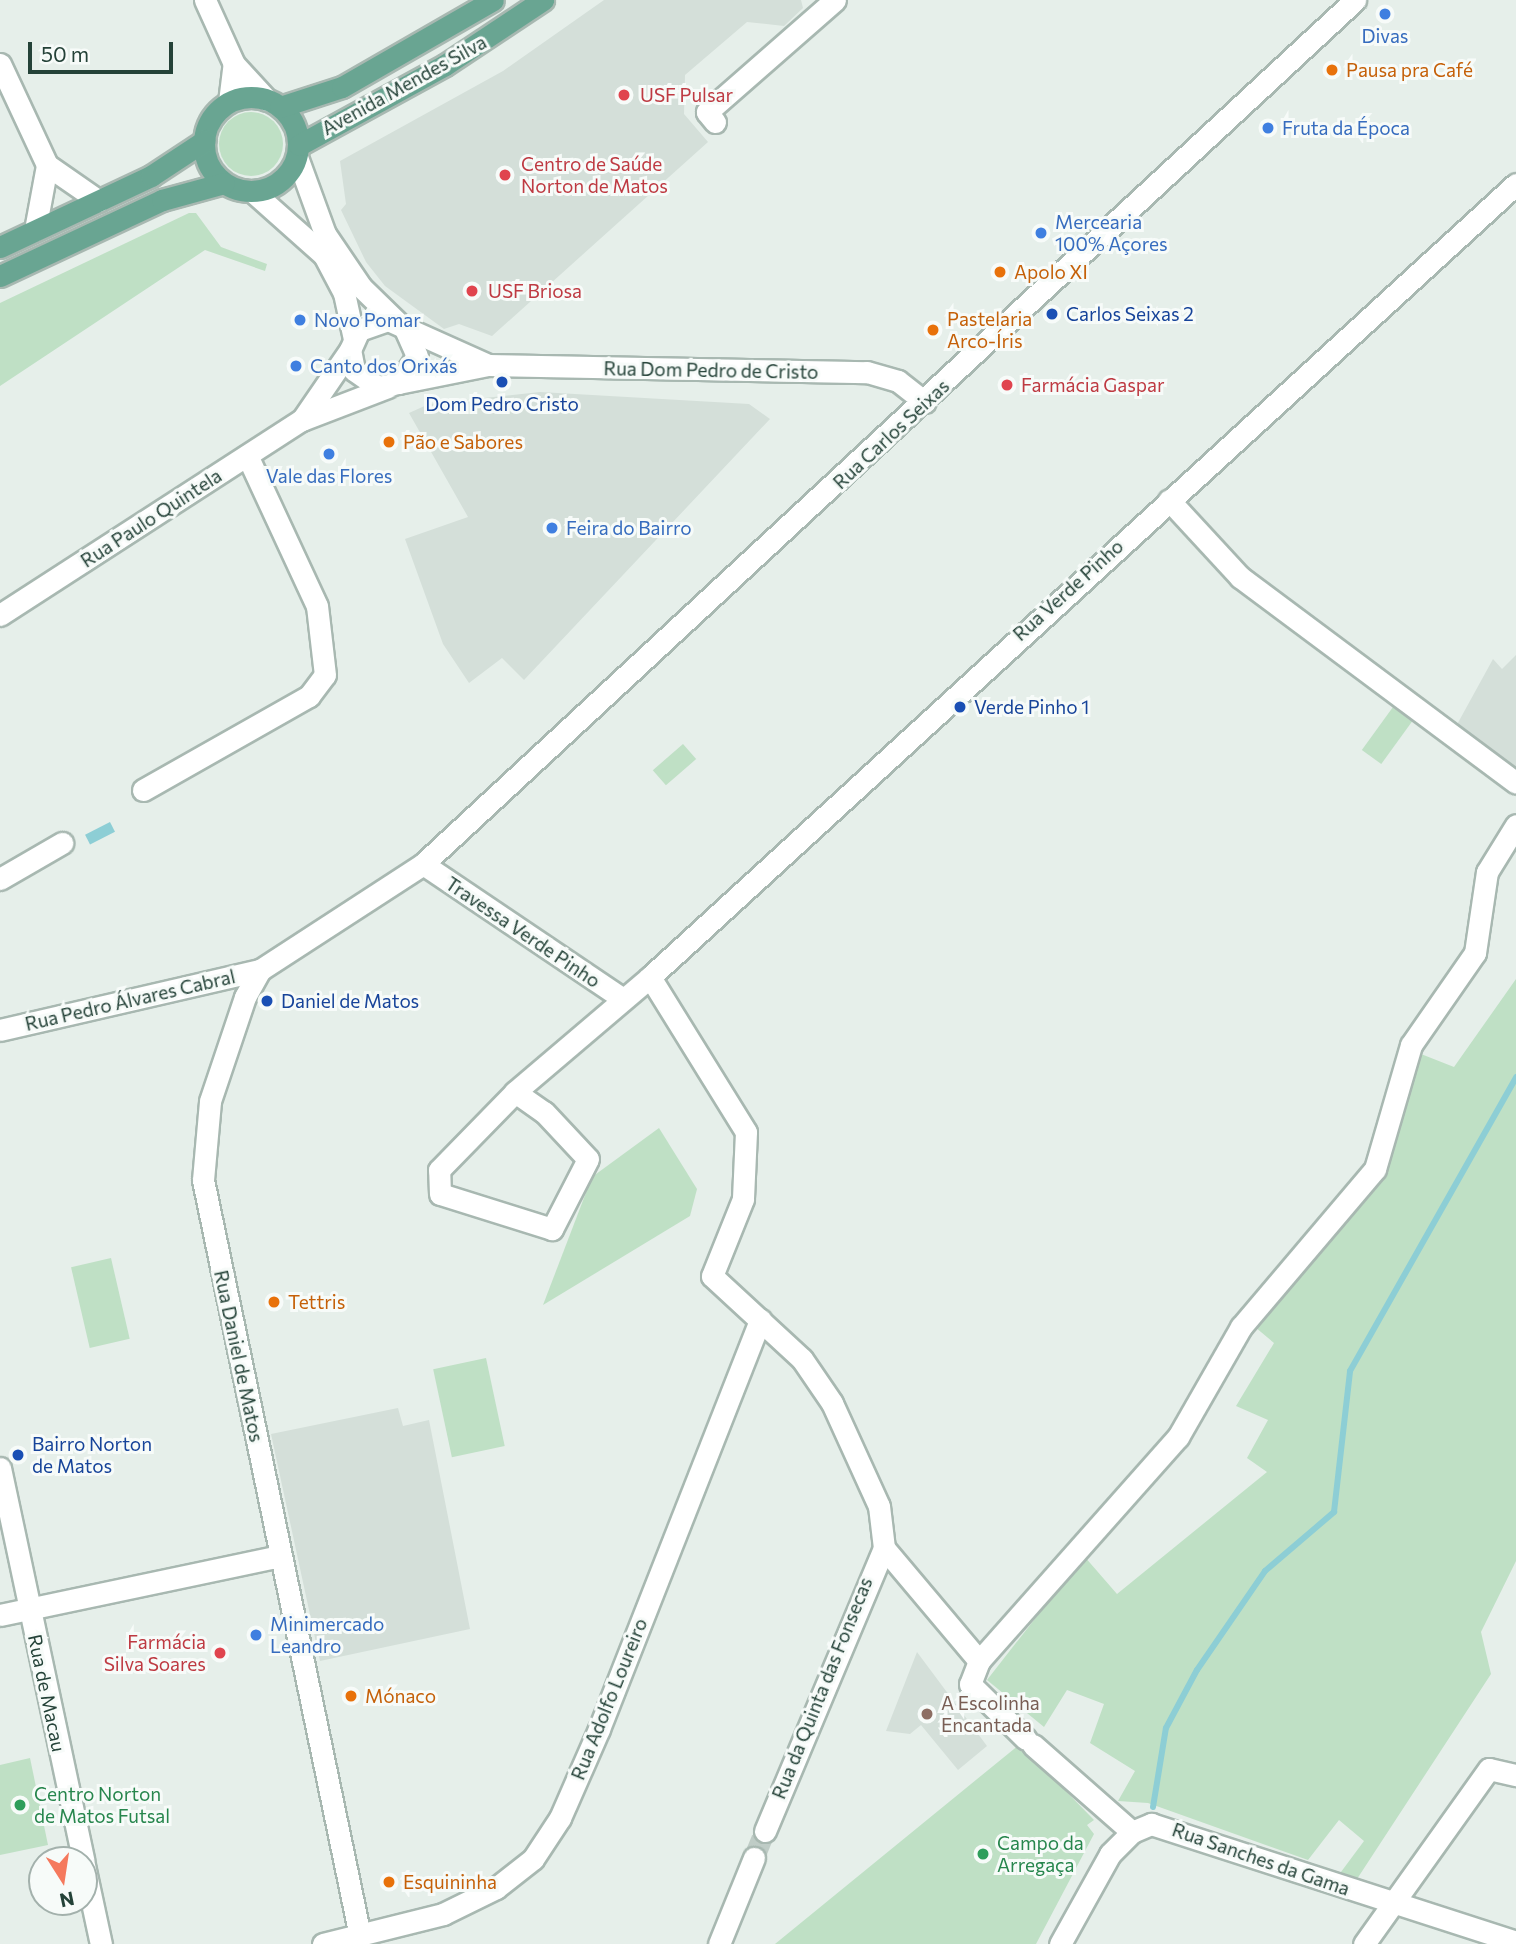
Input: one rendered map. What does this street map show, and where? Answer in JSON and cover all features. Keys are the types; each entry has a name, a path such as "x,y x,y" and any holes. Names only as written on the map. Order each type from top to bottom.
{"main road":[{"name":"Avenida Mendes Silva","path":"229,103 274,103 342,88 493,0"},
{"name":"Avenida Mendes Silva","path":"253,192 281,181 298,151 445,65 543,0"},
{"path":"224,183 205,157 204,141 208,126 229,103"},
{"name":"Avenida Mendes Silva","path":"274,103 298,151"},
{"path":"0,247 99,201 204,141"},
{"path":"0,276 162,200 224,183 253,192"}],"street":[{"path":"205,0 234,64 274,103"},
{"path":"715,122 707,112 835,0"},
{"name":"Rua Carlos Seixas","path":"423,864 925,402 1355,0"},
{"path":"0,64 47,165 99,201"},
{"path":"229,103 234,64"},
{"name":"Rua Dom Pedro de Cristo","path":"298,151 325,234 401,325 417,356 394,385"},
{"path":"35,230 47,165"},
{"name":"Rua Verde Pinho","path":"515,1093 588,1159 552,1229 440,1194 439,1170 515,1093 650,977 1516,184"},
{"path":"253,192 324,255 344,293 360,378 394,385"},
{"path":"352,344 367,325 401,325"},
{"name":"Rua Dom Pedro de Cristo","path":"401,325 488,365"},
{"name":"Rua Paulo Quintela","path":"302,420 352,344"},
{"name":"Rua Dom Pedro de Cristo","path":"394,385 488,365 867,372 898,381 925,402"},
{"name":"Rua Paulo Quintela","path":"0,615 302,420 394,385"},
{"path":"143,790 309,696 325,675 317,606 247,455"},
{"path":"1169,500 1240,577 1516,783"},
{"path":"1060,1944 1110,1854 1132,1832 1029,1742 970,1684 979,1661 1178,1437 1241,1327 1375,1169 1411,1045 1475,953 1487,872 1516,825"},
{"path":"0,879 62,843"},
{"path":"260,970 423,864"},
{"name":"Travessa Verde Pinho","path":"423,864 623,999"},
{"name":"Rua Pedro Álvares Cabral","path":"0,1030 260,970"},
{"name":"Rua Daniel de Matos","path":"260,970 210,1101 203,1180 360,1936"},
{"path":"650,977 695,1040 746,1132 743,1199 712,1276 802,1359 849,1433 878,1506 884,1548 979,1661"},
{"name":"Rua Adolfo Loureiro","path":"323,1944 443,1914 496,1888 533,1858 560,1818 760,1320"},
{"name":"Rua de Macau","path":"0,1468 79,1846"},
{"name":"Rua da Quinta das Fonsecas","path":"765,1830 884,1548"},
{"path":"0,1615 280,1556"},
{"path":"1364,1944 1489,1769 1516,1775"},
{"name":"Rua Sanches da Gama","path":"1132,1832 1151,1824 1179,1830 1516,1942"},
{"path":"719,1944 754,1858"},
{"name":"Rua de Macau","path":"95,1916 101,1944"}],"shaded area":[{"name":"Centro de Saúde Norton de Matos","path":"604,0 801,0 803,8 784,26 747,22 685,75 684,114 708,142 492,336 459,324 444,329 385,286 366,262 341,210 346,204 340,161 503,71"},
{"name":"Feira do Bairro","path":"540,392 749,404 770,419 524,680 502,658 469,683 443,644 405,539 468,517 409,413 429,404"},
{"path":"1516,655 1516,776 1454,730 1493,659 1502,669"},
{"path":"398,1408 403,1426 429,1420 470,1629 320,1661 271,1434"},
{"name":"A Escolinha Encantada","path":"917,1652 987,1746 958,1770 921,1725 910,1734 886,1731"}],"green space":[{"path":"251,112 269,118 277,126 283,144 277,162 269,170 251,176 233,170 225,162 219,144 225,126 233,118"},
{"path":"189,213 196,213 221,247 267,264 265,271 205,250 0,386 0,303"},
{"path":"1393,707 1412,721 1381,764 1362,750"},
{"path":"683,744 696,759 666,785 653,770"},
{"path":"1516,979 1516,1561 1481,1632 1491,1674 1357,1879 1338,1876 1364,1841 1339,1820 1308,1860 1148,1803 1118,1801 1135,1771 1090,1743 1104,1704 1067,1690 1044,1727 987,1680 1084,1556 1117,1594 1267,1472 1247,1458 1268,1420 1236,1406 1274,1343 1255,1327 1383,1174 1421,1054 1454,1067"},
{"path":"659,1128 697,1189 690,1216 543,1305 592,1177"},
{"path":"111,1258 130,1339 90,1348 71,1267"},
{"path":"486,1358 505,1446 452,1457 433,1369"},
{"name":"Campo da Arregaça","path":"1020,1744 1094,1820 1087,1825 1094,1834 1036,1944 775,1944"},
{"name":"Centro Norton de Matos Futsal","path":"30,1758 48,1845 28,1846 28,1849 0,1855 0,1765"}],"water":[{"path":"110,822 115,832 90,845 85,835"}],"waterway":[{"path":"1153,1807 1166,1728 1197,1670 1265,1571 1334,1512 1350,1371 1516,1077"}],"tunnel":[{"path":"754,1858 765,1831"}],"place":[{"name":"Divas","path":"1385,14"},
{"name":"Pausa pra Café","path":"1332,70"},
{"name":"USF Pulsar","path":"624,95"},
{"name":"Fruta da Época","path":"1268,128"},
{"name":"Centro de Saúde Norton de Matos","path":"505,175"},
{"name":"Mercearia 100% Açores","path":"1041,233"},
{"name":"Apolo XI","path":"1000,272"},
{"name":"USF Briosa","path":"472,291"},
{"name":"Carlos Seixas 2","path":"1052,314"},
{"name":"Novo Pomar","path":"300,320"},
{"name":"Pastelaria Arco-Íris","path":"933,330"},
{"name":"Canto dos Orixás","path":"296,366"},
{"name":"Dom Pedro Cristo","path":"502,382"},
{"name":"Farmácia Gaspar","path":"1007,385"},
{"name":"Pão e Sabores","path":"389,442"},
{"name":"Vale das Flores","path":"329,454"},
{"name":"Feira do Bairro","path":"552,528"},
{"name":"Verde Pinho 1","path":"960,707"},
{"name":"Daniel de Matos","path":"267,1001"},
{"name":"Tettris","path":"274,1302"},
{"name":"Bairro Norton de Matos","path":"18,1455"},
{"name":"Minimercado Leandro","path":"256,1635"},
{"name":"Farmácia Silva Soares","path":"220,1653"},
{"name":"Mónaco","path":"351,1696"},
{"name":"A Escolinha Encantada","path":"927,1714"},
{"name":"Centro Norton de Matos Futsal","path":"20,1805"},
{"name":"Campo da Arregaça","path":"983,1854"},
{"name":"Esquininha","path":"389,1882"}]}
